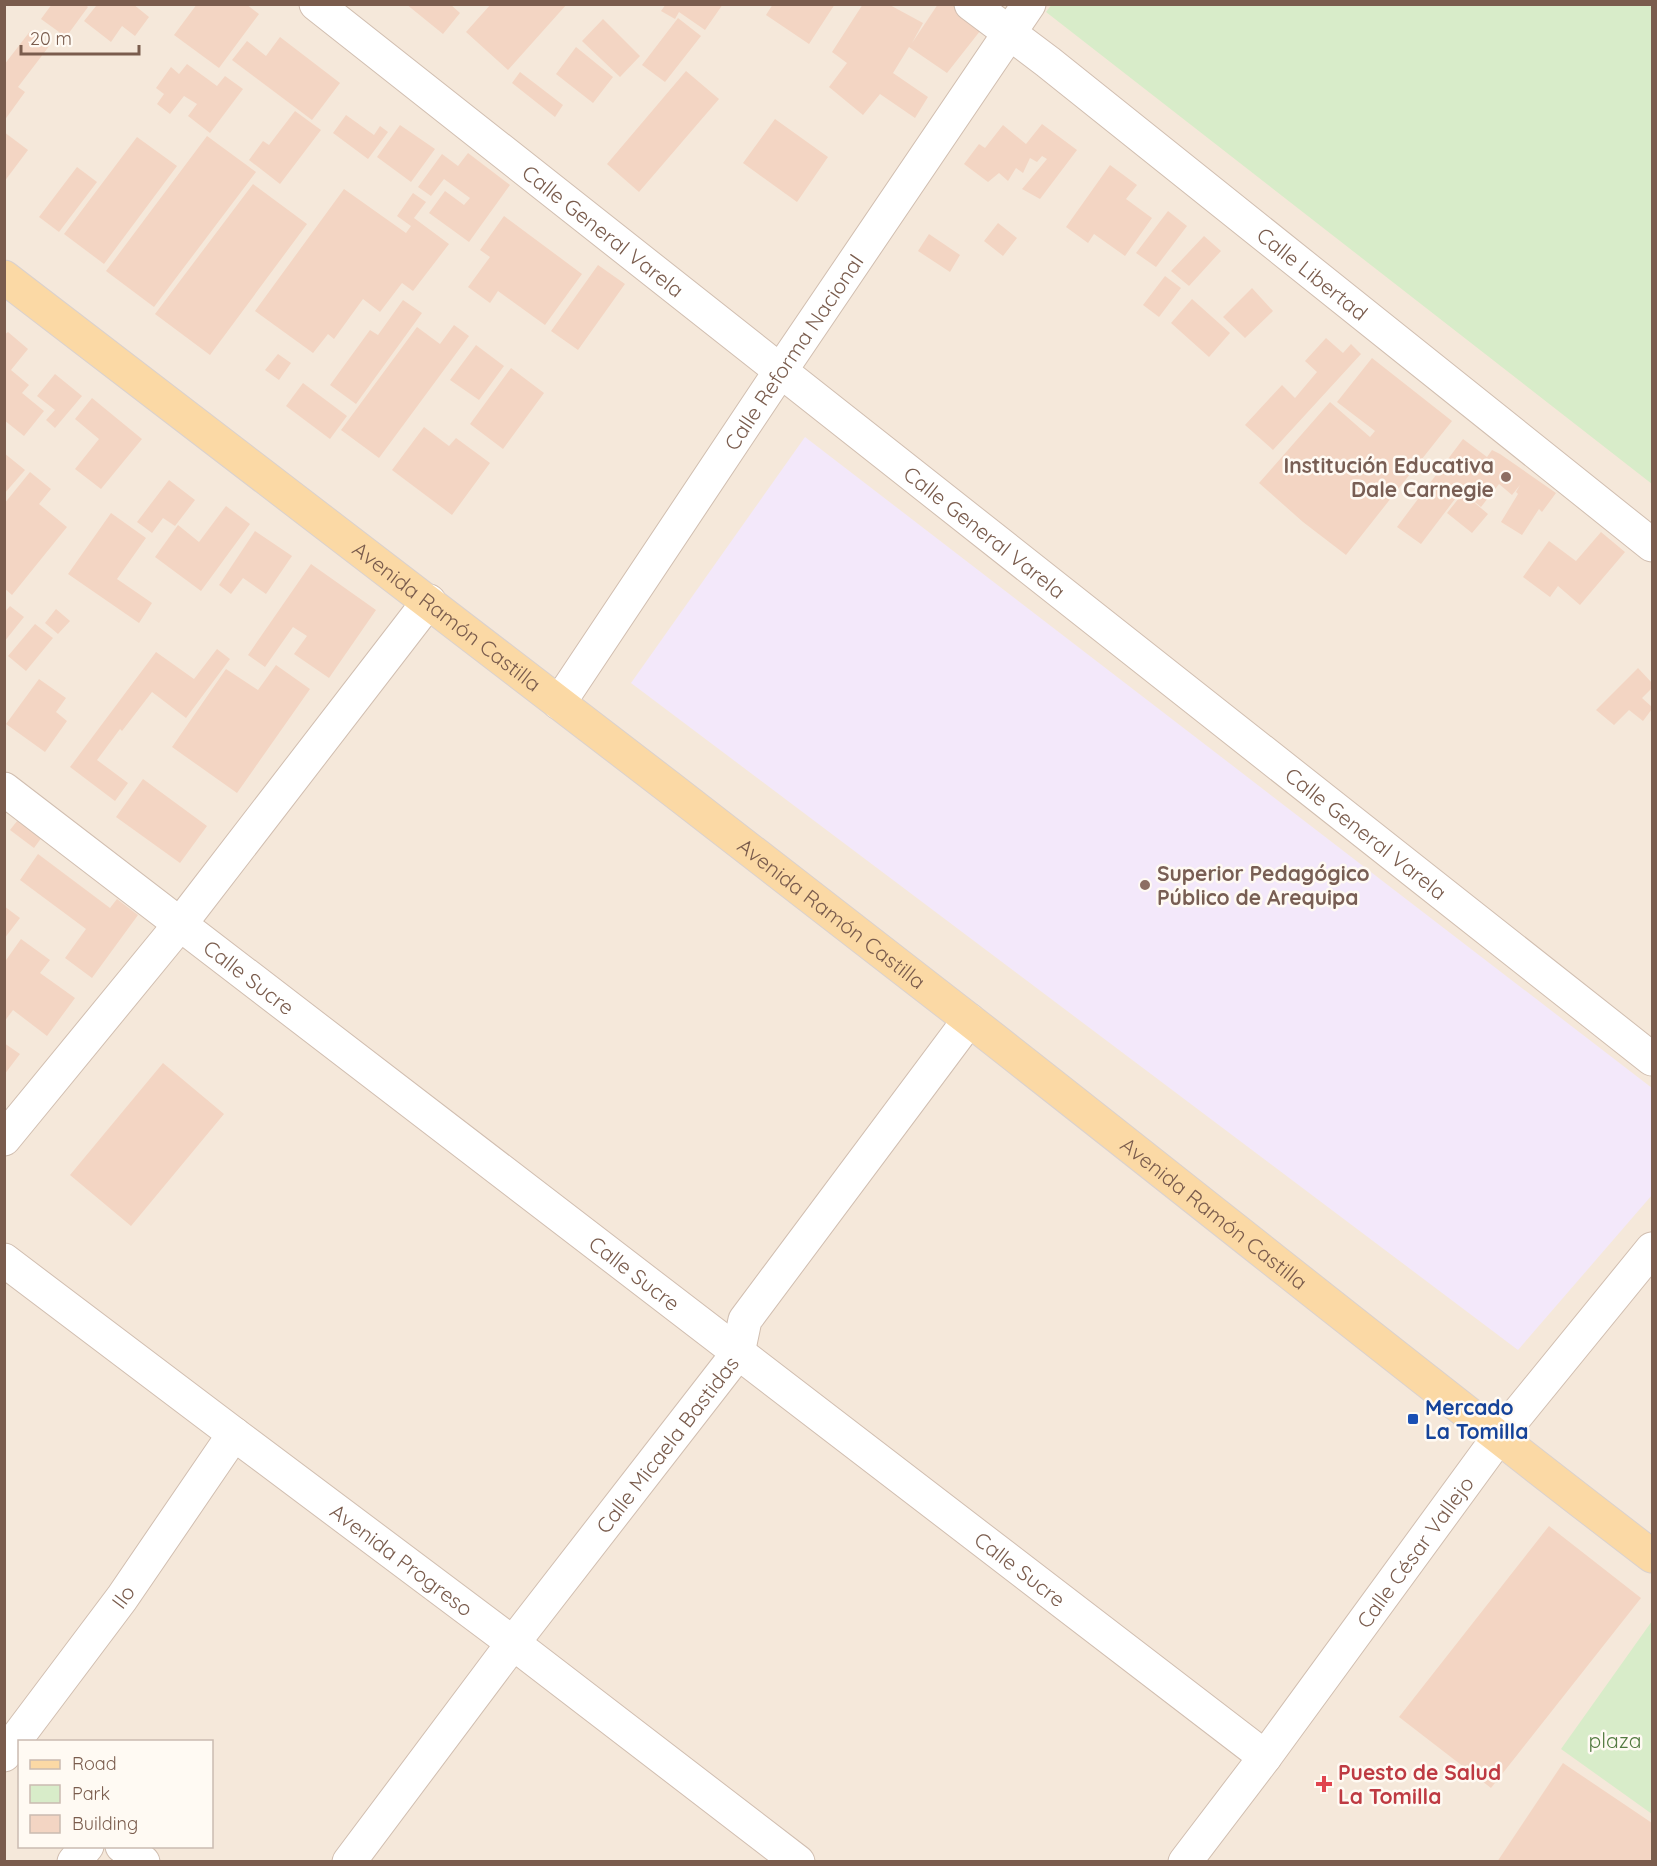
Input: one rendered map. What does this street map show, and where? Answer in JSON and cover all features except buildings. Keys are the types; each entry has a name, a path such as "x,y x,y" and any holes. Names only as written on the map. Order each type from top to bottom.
{"main road":[{"name":"Avenida Ramón Castilla","path":"4,277 429,601 969,1020 1498,1438 1653,1556"}],"street":[{"name":"Calle General Varela","path":"316,4 1653,1059"},
{"name":"Calle Libertad","path":"971,4 1057,69 1653,545"},
{"name":"Calle Reforma Nacional","path":"559,703 1029,4"},
{"path":"4,1139 181,923 429,601"},
{"name":"Calle Sucre","path":"4,789 1265,1757"},
{"name":"Calle Micaela Bastidas","path":"349,1862 513,1643 738,1353 745,1320 969,1020"},
{"name":"Calle César Vallejo","path":"1185,1862 1265,1757 1498,1438 1653,1249"},
{"name":"Avenida Progreso","path":"4,1260 513,1643 798,1862"},
{"name":"Ilo","path":"4,1757 122,1598 234,1434"},
{"path":"4,1757 18,1769"},
{"path":"74,1862 85,1848"},
{"path":"125,1848 143,1862"}],"shaded area":[{"path":"5,5 1652,5 1652,1861 5,1862"},
{"name":"Superior Pedagógico Público de Arequipa","path":"805,437 1652,1088 1652,1195 1518,1350 631,683"}],"green space":[{"path":"1052,4 1652,5 1652,484 1046,12"},
{"name":"plaza","path":"1652,1621 1652,1814 1561,1749"}],"place":[{"name":"Institución Educativa Dale Carnegie","path":"1506,477"},
{"name":"Superior Pedagógico Público de Arequipa","path":"1145,885"},
{"name":"Mercado La Tomilla","path":"1413,1419"},
{"name":"Puesto de Salud La Tomilla","path":"1324,1784"}]}
